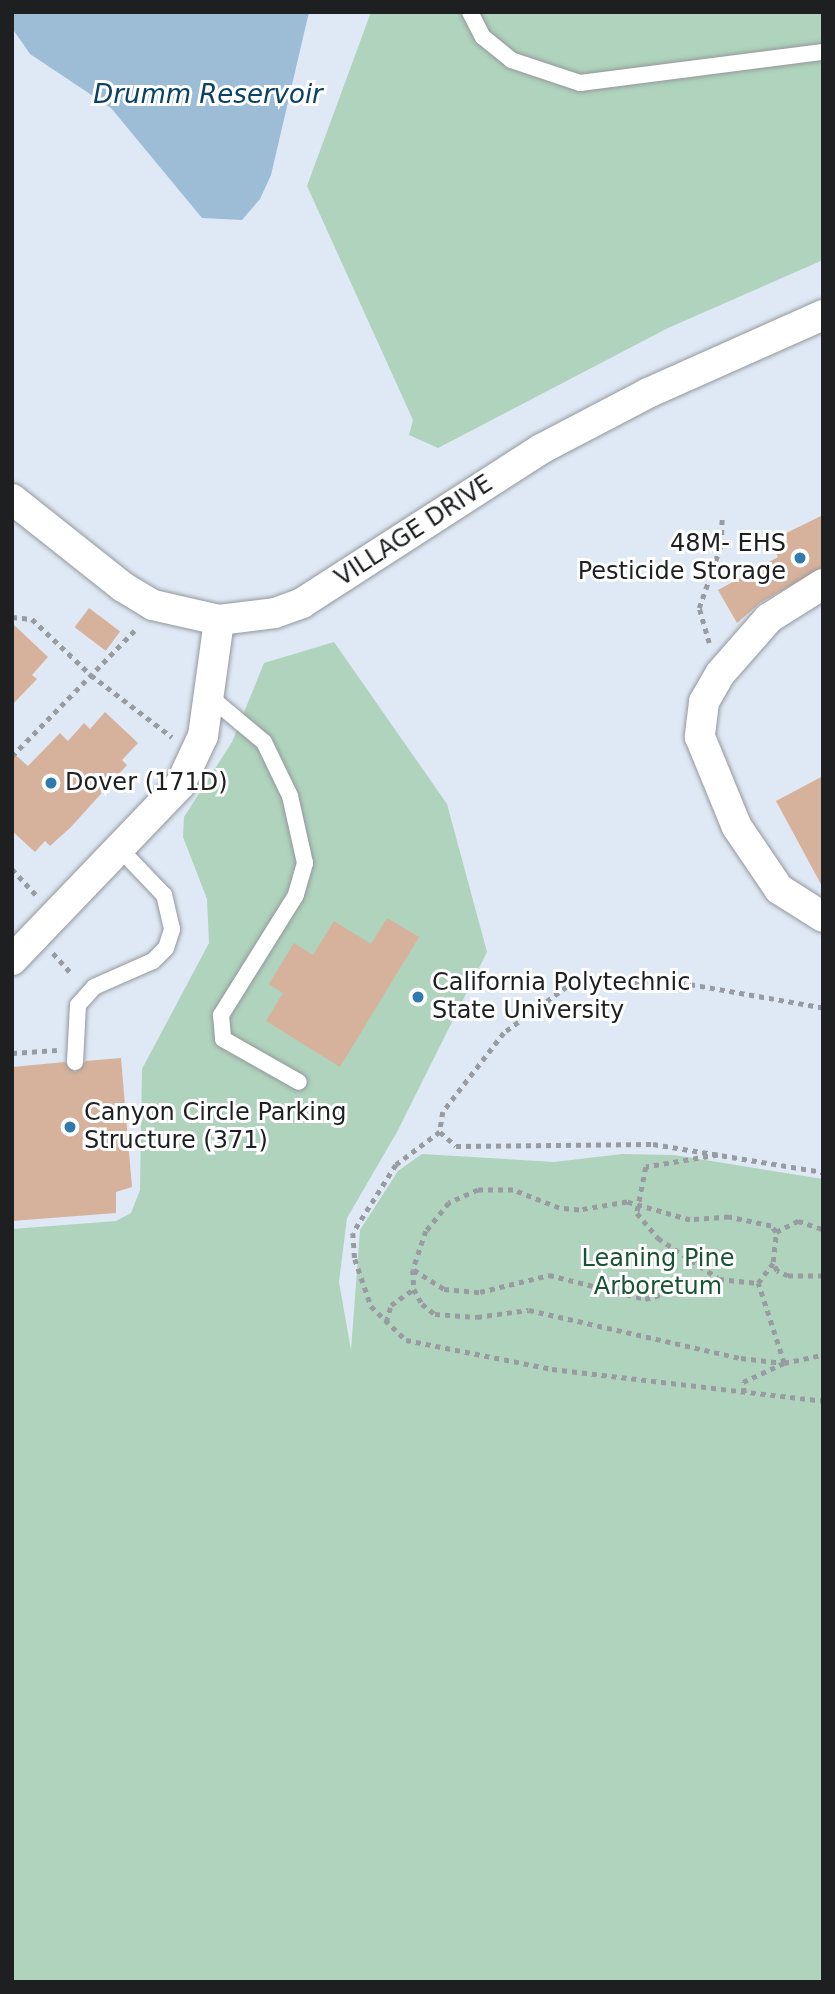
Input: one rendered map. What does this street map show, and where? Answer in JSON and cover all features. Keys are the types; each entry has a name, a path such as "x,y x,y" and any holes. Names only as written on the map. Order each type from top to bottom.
{"street":[{"name":"VILLAGE DRIVE","path":"12,499 123,587 153,605 219,620 275,613 302,603 541,449 648,393 823,315"},
{"path":"823,584 769,618 720,674 704,702 700,737 737,827 779,889 823,917"},
{"path":"12,960 180,785 203,736 219,620"}],"lane":[{"path":"470,12 483,37 511,60 580,83 823,52"},
{"path":"210,697 264,742 290,796 305,863 296,895 221,1015 223,1039 299,1082"},
{"path":"75,1062 78,1005 94,986 153,961 166,948 172,929 164,895 120,849"}],"path":[{"path":"720,674 699,608 720,545 722,517"},
{"path":"12,617 32,620 91,675 181,744"},
{"path":"12,756 136,629"},
{"path":"12,869 42,901"},
{"path":"52,952 71,973"},
{"path":"823,1008 670,981 567,987 504,1033 443,1112 440,1132 396,1165 353,1233 362,1287 370,1306 406,1340 494,1359 823,1401"},
{"path":"440,1132 456,1146 653,1144 823,1172"},
{"path":"719,1279 658,1238 641,1220 638,1204 646,1167 725,1154"},
{"path":"758,1283 773,1262 776,1233 771,1226 729,1217 690,1220 638,1204 579,1210 559,1208 513,1190 463,1193 426,1231 413,1270 414,1289 422,1304 435,1314 477,1317 529,1310 620,1333 784,1363"},
{"path":"776,1233 798,1221 823,1229"},
{"path":"773,1262 788,1276 823,1276"},
{"path":"413,1270 444,1289 480,1292 549,1275 645,1299 719,1279 758,1283"},
{"path":"758,1283 784,1363"},
{"path":"386,1322 391,1305 414,1289"},
{"path":"744,1393 743,1382 784,1363 823,1355"}],"shaded area":[{"name":"California Polytechnic State University","path":"12,12 823,12 823,1982 12,1982"}],"green space":[{"path":"371,12 823,12 823,260 668,328 438,448 409,435 413,420 307,186"},
{"name":"Leaning Pine Arboretum","path":"334,642 447,804 487,952 397,1132 347,1218 339,1282 351,1350 360,1230 398,1171 422,1154 554,1162 622,1154 674,1155 823,1179 823,1982 12,1982 12,1229 116,1221 131,1213 140,1190 142,1069 209,943 207,899 183,837 184,817 232,742 264,663"}],"water":[{"name":"Drumm Reservoir","path":"12,12 309,12 271,175 260,199 242,220 202,218 111,108 30,54 12,28"}],"building":[{"path":"823,515 823,567 760,603 737,623 718,590 778,557 770,541"},
{"path":"89,608 120,631 106,651 75,627"},
{"name":"Dover (171D)","path":"12,623 48,657 32,675 37,679 12,705"},
{"name":"Dover (171D)","path":"105,712 138,743 122,760 127,765 71,827 50,846 45,841 35,852 12,831 12,752 28,766 60,733 68,741 84,723 90,729"},
{"path":"823,776 823,888 776,801"},
{"path":"387,918 419,937 340,1067 266,1021 283,993 269,984 294,943 313,955 334,921 371,944"},
{"name":"Canyon Circle Parking Structure (371)","path":"121,1058 132,1187 116,1192 116,1213 12,1221 12,1067 65,1062 75,1072 86,1061"}],"place":[{"name":"48M- EHS Pesticide Storage","path":"800,558"},
{"name":"Dover (171D)","path":"51,783"},
{"name":"California Polytechnic State University","path":"418,997"},
{"name":"Canyon Circle Parking Structure (371)","path":"70,1127"}]}
